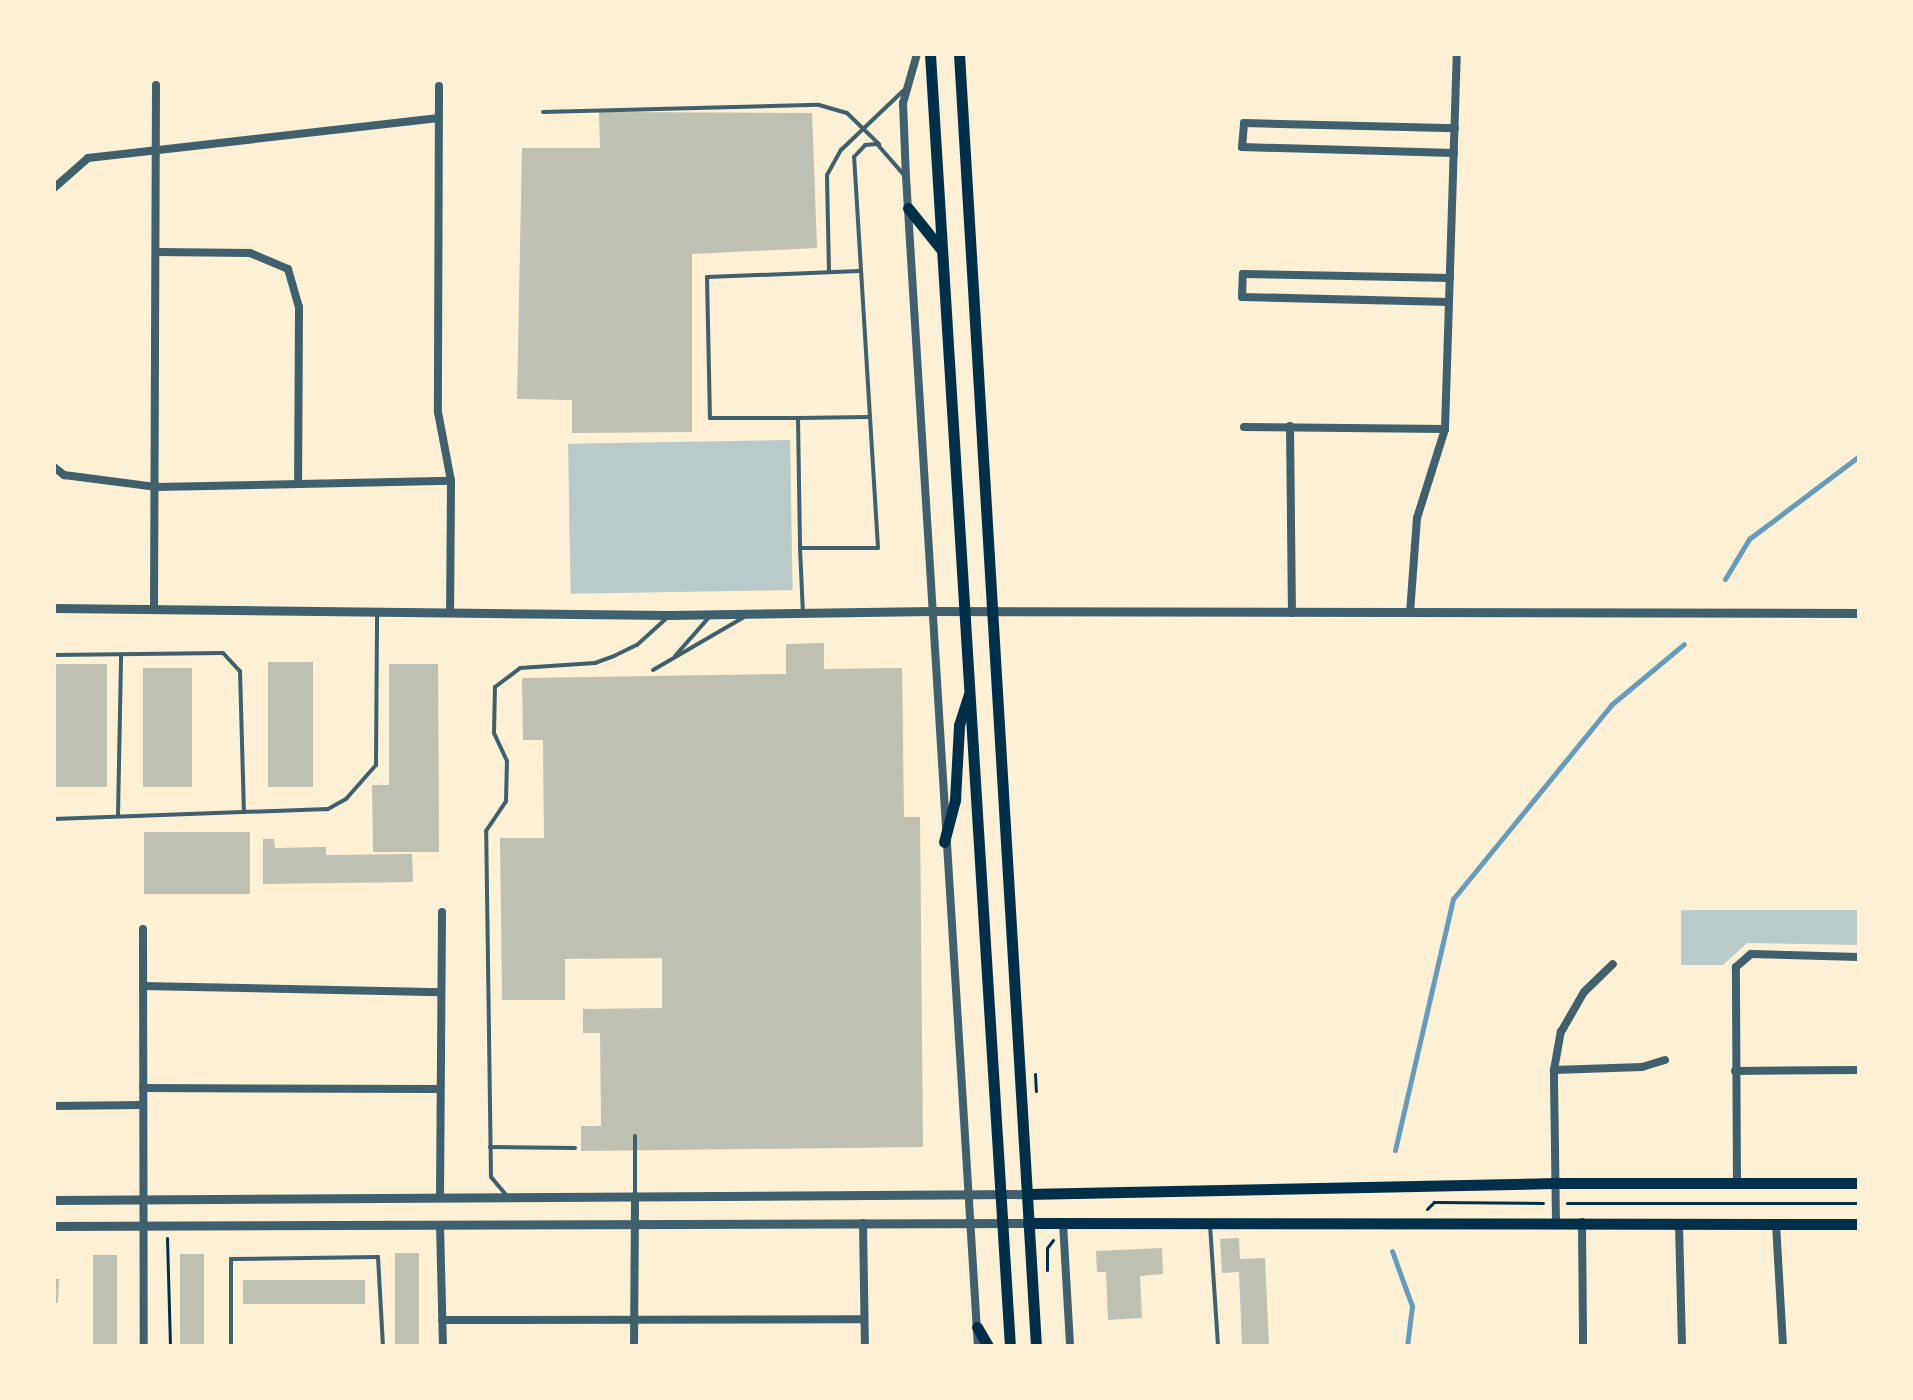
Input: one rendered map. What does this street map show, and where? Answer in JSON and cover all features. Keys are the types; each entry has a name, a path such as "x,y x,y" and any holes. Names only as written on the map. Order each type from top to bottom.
{"main road":[{"path":"930,54 1010,1346"},
{"path":"959,54 1036,1346"},
{"path":"908,208 941,250"},
{"path":"944,842 955,800 959,725 971,690"},
{"path":"1027,1194 1555,1183 1859,1183"},
{"path":"1028,1223 1859,1224"},
{"path":"977,1327 988,1346"}],"street":[{"path":"917,54 905,89 906,177 967,1223 978,1346"},
{"path":"1410,613 1417,518 1445,429 1457,54"},
{"path":"154,608 157,487 156,85"},
{"path":"439,86 438,412 451,481 450,613"},
{"path":"56,184 88,158 437,118"},
{"path":"1454,153 1242,147 1244,123 1455,128"},
{"path":"157,252 250,253 288,269 299,307 298,481"},
{"path":"1449,302 1242,297 1243,274 1450,278"},
{"path":"1290,426 1292,613"},
{"path":"1244,427 1445,429"},
{"path":"54,467 64,475 157,487 298,481 451,481"},
{"path":"54,608 669,615 931,611 991,615 1859,613"},
{"path":"440,1198 438,1089 442,912"},
{"path":"143,929 144,1346"},
{"path":"1737,1183 1734,974 1740,961 1751,954 1859,957"},
{"path":"1556,1222 1554,1070 1561,1032 1584,992 1613,964"},
{"path":"143,986 441,992"},
{"path":"1554,1070 1642,1067 1665,1060"},
{"path":"1735,1071 1859,1070"},
{"path":"143,1088 438,1089"},
{"path":"54,1106 143,1105"},
{"path":"54,1200 1027,1194"},
{"path":"634,1346 635,1196"},
{"path":"1582,1222 1583,1346"},
{"path":"863,1223 865,1346"},
{"path":"54,1226 1028,1223"},
{"path":"1063,1223 1070,1346"},
{"path":"1679,1224 1682,1346"},
{"path":"1776,1224 1783,1346"},
{"path":"440,1225 443,1346"},
{"path":"442,1320 864,1319"}],"lane":[{"path":"829,272 827,175 841,150 905,89"},
{"path":"543,112 819,105 847,113 885,150 906,177"},
{"path":"800,548 878,548 854,157 865,145 885,150"},
{"path":"859,271 707,277 710,418 869,417"},
{"path":"798,418 803,613"},
{"path":"54,819 328,809 370,776 376,765 377,613"},
{"path":"653,670 748,614"},
{"path":"509,1197 491,1177 490,1147 486,831 506,801 507,761 494,733 495,687 520,668 595,663 614,656 637,645 669,615"},
{"path":"671,661 711,615"},
{"path":"54,655 223,653 240,671 244,812"},
{"path":"118,816 121,655"},
{"path":"635,1136 635,1196"},
{"path":"490,1147 575,1148"},
{"path":"1209,1223 1218,1346"},
{"path":"231,1346 231,1259 378,1257 383,1346"}],"path":[{"path":"1420,1222 1434,1202 1859,1203"},
{"path":"167,1226 170,1346"}],"shaded area":[{"path":"790,440 793,590 571,594 568,444"},
{"path":"1681,910 1859,910 1859,945 1747,943 1723,965 1681,965"}],"building":[{"path":"599,112 812,113 817,248 692,254 692,432 572,433 572,400 517,399 522,148 600,148"},
{"path":"824,643 824,669 902,668 904,817 920,817 923,1147 581,1151 581,1126 601,1126 600,1033 583,1033 583,1009 662,1008 662,958 565,959 565,1000 502,1000 500,838 544,838 543,740 523,740 522,678 786,674 786,644"},
{"path":"268,662 313,662 313,787 268,787"},
{"path":"54,664 107,664 107,787 54,787"},
{"path":"389,664 438,664 439,852 373,852 372,785 389,785"},
{"path":"143,668 192,668 192,787 143,787"},
{"path":"144,832 250,832 250,894 144,894"},
{"path":"263,839 274,839 275,848 326,847 326,855 412,854 413,882 263,884"},
{"path":"1239,1238 1240,1259 1265,1258 1269,1346 1242,1346 1239,1272 1222,1273 1220,1239"},
{"path":"1162,1248 1163,1274 1140,1276 1142,1318 1108,1320 1106,1272 1097,1272 1096,1251"},
{"path":"395,1253 419,1253 419,1346 395,1346"},
{"path":"180,1254 204,1254 204,1346 180,1346"},
{"path":"93,1255 117,1255 117,1346 93,1346"},
{"path":"54,1279 59,1279 58,1303 54,1303"},
{"path":"243,1280 365,1280 365,1304 243,1304"}],"waterway":[{"path":"1725,579 1749,539 1859,456"},
{"path":"1395,1150 1453,899 1611,705 1684,644"},
{"path":"1392,1251 1412,1306 1407,1346"}]}
